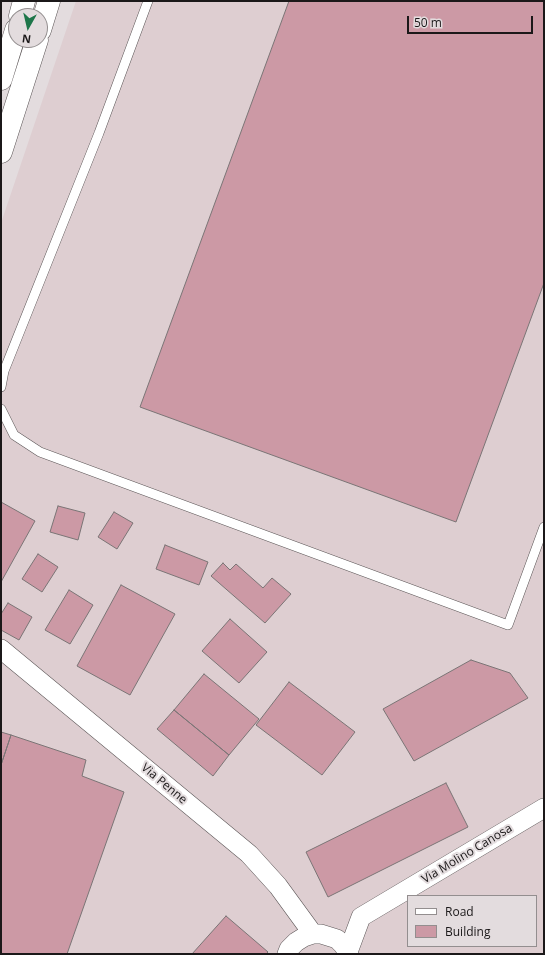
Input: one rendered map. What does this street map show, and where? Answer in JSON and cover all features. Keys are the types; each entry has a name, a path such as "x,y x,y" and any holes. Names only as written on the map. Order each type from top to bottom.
{"highway":[{"path":"1,79 10,48"},
{"path":"1,152 34,48"}],"street":[{"name":"Via Penne","path":"1,649 249,854 278,886 312,934"},
{"name":"Via Molino Canosa","path":"348,953 361,917 544,808"},
{"path":"287,954 296,942 312,934 321,934 337,939 348,953"}],"lane":[{"path":"1,387 4,371 99,133 148,1"},
{"path":"1,409 14,435 40,452 508,625 544,527"}],"shaded area":[{"path":"76,1 544,1 544,954 1,954 1,223"}],"building":[{"path":"289,1 544,1 544,283 456,522 140,407"},
{"path":"1,502 35,521 1,582"},
{"path":"58,506 85,513 78,540 50,532"},
{"path":"114,512 133,523 117,549 98,537"},
{"path":"165,545 208,562 199,585 156,569"},
{"path":"38,554 58,567 42,592 22,579"},
{"path":"223,563 230,570 236,564 263,588 272,578 291,594 265,623 211,576"},
{"path":"121,585 175,614 130,695 77,666"},
{"path":"69,590 93,605 70,644 45,630"},
{"path":"8,603 32,617 19,640 1,630 1,614"},
{"path":"230,619 267,652 239,683 202,651"},
{"path":"471,660 510,673 528,698 414,761 383,709"},
{"path":"204,674 259,719 229,755 174,710"},
{"path":"289,682 355,732 322,775 256,725"},
{"path":"174,710 229,755 213,776 157,729"},
{"path":"1,732 11,735 1,765"},
{"path":"11,735 86,760 82,776 124,792 67,954 1,954 1,765"},
{"path":"446,783 468,827 328,897 306,852"},
{"path":"226,916 268,952 266,954 192,954"}]}
